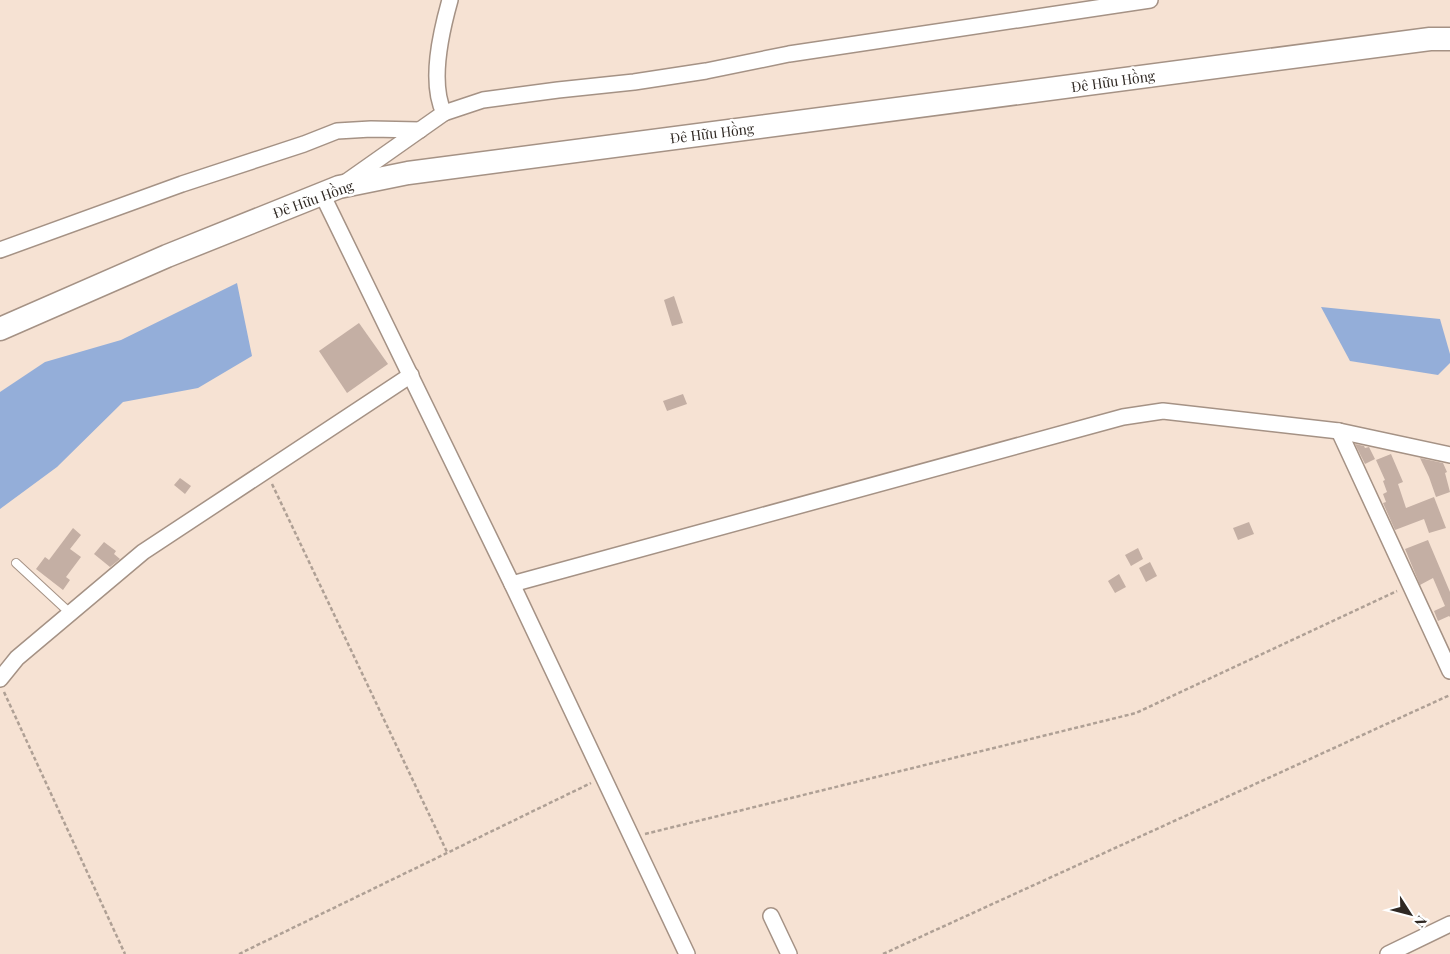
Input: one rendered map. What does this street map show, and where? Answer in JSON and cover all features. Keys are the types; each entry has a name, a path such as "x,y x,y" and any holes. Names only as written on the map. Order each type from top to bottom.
{"main road":[{"name":"Đê Hữu Hồng","path":"0,329 167,256 331,190 408,173 1421,40 1450,39"}],"street":[{"path":"444,113 440,104 437,74 442,29 450,0"},
{"path":"687,954 512,584 410,375 331,190 444,113 483,100 634,82 789,54 1145,0"},
{"path":"0,250 182,184 304,144 337,131 371,129 420,130"},
{"path":"0,679 17,658 143,552 410,375"},
{"path":"512,584 1123,417 1163,410 1339,431 1450,455"},
{"path":"1339,431 1450,671"},
{"path":"771,916 789,954"},
{"path":"1388,954 1450,924"}],"lane":[{"path":"16,563 70,613"}],"path":[{"path":"266,470 447,852"},
{"path":"632,837 1136,713 1410,585"},
{"path":"0,685 125,954"},
{"path":"883,954 1450,694"},
{"path":"239,954 603,776"}],"water":[{"path":"237,283 252,356 198,388 123,402 57,467 0,509 0,392 45,362 121,340"},
{"path":"1321,307 1440,319 1450,354 1450,363 1438,375 1350,361"}],"building":[{"path":"674,296 683,323 672,326 664,300"},
{"path":"359,323 388,364 347,393 319,351"},
{"path":"683,394 687,404 667,411 663,401"},
{"path":"1355,444 1365,448 1369,447 1375,459 1365,464"},
{"path":"1391,454 1403,482 1398,484 1406,508 1434,497 1446,528 1429,533 1424,519 1395,530 1383,503 1386,502 1383,494 1387,492 1383,481 1385,480 1376,460"},
{"path":"1420,458 1443,463 1447,472 1445,473 1450,492 1436,497"},
{"path":"180,478 191,486 185,494 174,485"},
{"path":"1249,522 1254,534 1238,540 1233,528"},
{"path":"73,528 81,535 70,549 81,557 66,577 70,580 63,590 36,569 45,557 49,560"},
{"path":"1428,540 1450,592 1450,617 1438,621 1434,611 1445,606 1433,578 1420,585 1405,549"},
{"path":"104,542 116,551 114,554 120,559 110,567 94,554"},
{"path":"1138,548 1143,559 1131,566 1125,555"},
{"path":"1150,562 1157,576 1146,582 1139,568"},
{"path":"1119,574 1126,587 1115,593 1108,581"}]}
